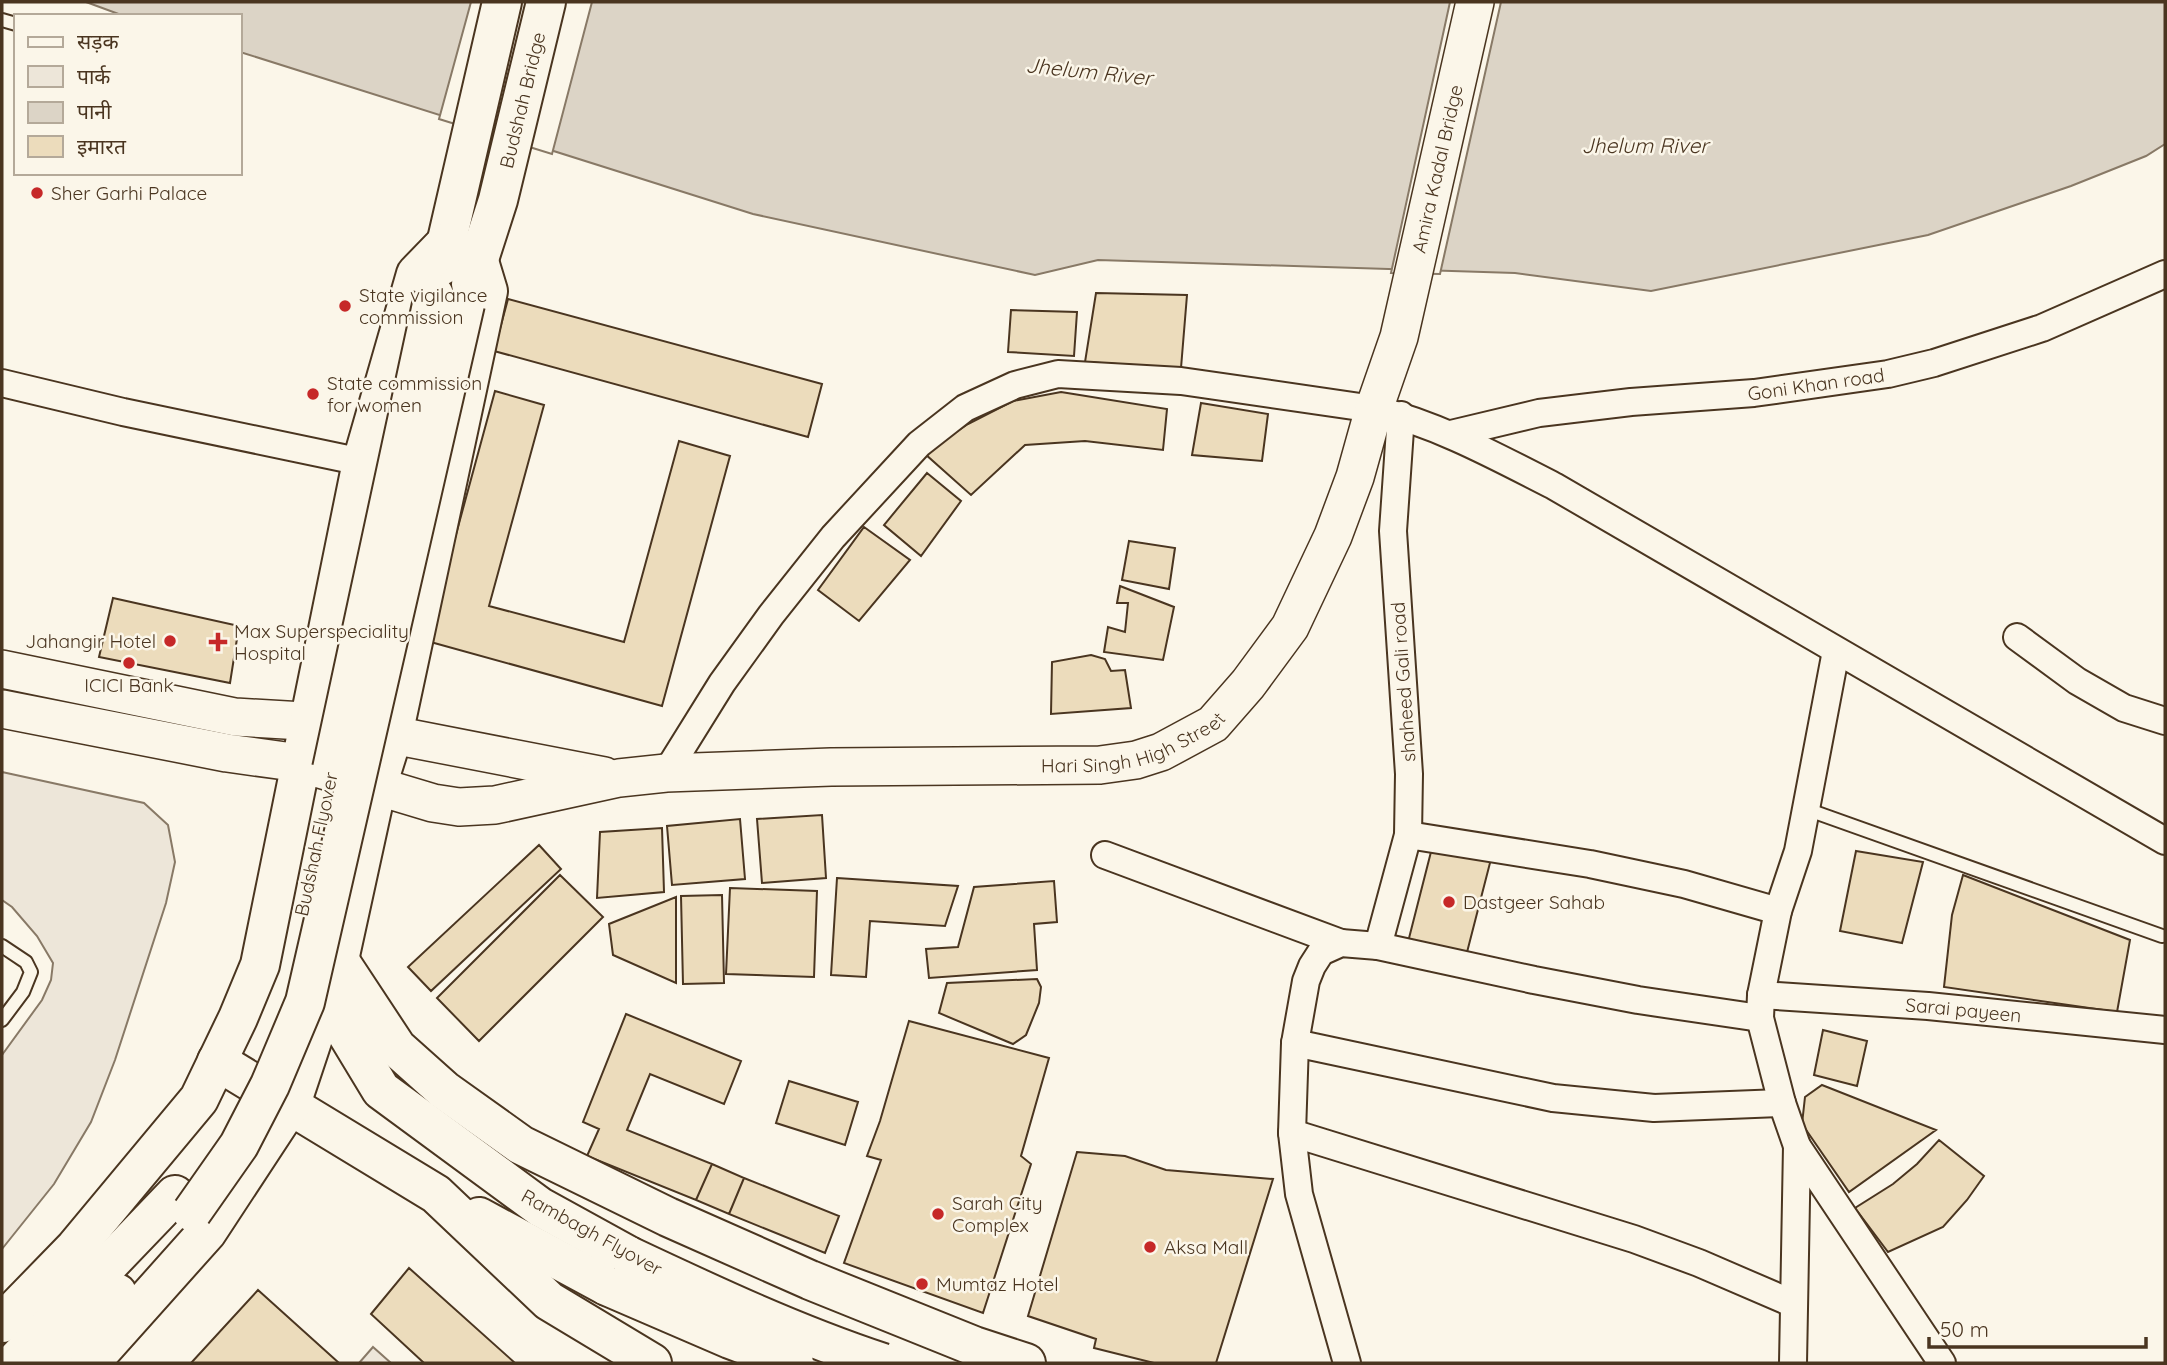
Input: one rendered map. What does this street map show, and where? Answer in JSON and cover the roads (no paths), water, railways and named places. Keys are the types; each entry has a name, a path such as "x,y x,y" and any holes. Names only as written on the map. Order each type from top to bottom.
{"main road":[{"path":"90,1363 207,1232 291,1104 339,960 377,786 393,735 488,291 463,250 458,186 502,2"},
{"name":"Budshah Bridge","path":"463,250 499,200 546,2"},
{"name":"Amira Kadal Bridge","path":"1399,337 1475,2"},
{"path":"2,1323 75,1248 199,1098 260,965 362,463 416,274 463,250"},
{"name":"Budshah Flyover","path":"14,1363 175,1195 218,1136 250,1076 284,999 360,632 463,250"},
{"name":"Budshah Flyover","path":"52,1363 200,1201 244,1134 270,1085 305,1002 450,300"},
{"name":"Hari Singh High Street","path":"619,778 666,773 831,767 1118,764 1161,752 1213,724 1248,684 1290,627 1333,536 1355,477 1388,412 1399,337"},
{"path":"2,669 235,717 354,724 393,735 619,778"},
{"path":"2,709 226,753 300,763 433,803 459,807 495,805 619,778"},
{"path":"339,960 397,1048 444,1090 520,1145 584,1203 674,1277"},
{"name":"Rambagh Flyover","path":"326,999 381,1090 540,1208 674,1277 816,1340 883,1363"},
{"path":"217,1060 436,1194 549,1301 652,1363"},
{"path":"520,1145 668,1217 810,1280 974,1346 1026,1363"},
{"name":"Rambagh Flyover","path":"436,1194 607,1286 730,1339 794,1363"}],"street":[{"name":"Goni Khan road","path":"1451,434 1552,411 1754,393 1888,374 1934,363 2042,328 2165,274"},
{"path":"666,773 722,683 771,615 833,537 919,444 965,408 1015,385 1058,374 1181,380 1388,412 1451,434 1554,486 2165,841"},
{"path":"2,383 362,463"},
{"name":"shaheed Gali road","path":"1378,946 1408,835 1409,774 1388,412"},
{"path":"2017,637 2077,681 2112,702 2165,721"},
{"path":"1836,650 1798,851 1778,911 1760,1007 1782,1102 1797,1146 1942,1363"},
{"path":"1408,835 1590,864 1684,884 1778,911"},
{"name":"Sarai payeen","path":"1105,855 1341,943 1378,946 1573,988 1760,1007 1928,1006 2165,1030"},
{"path":"1341,943 1321,952 1306,981 1295,1043 1292,1133 1299,1194 1347,1363"},
{"path":"1295,1043 1553,1098 1654,1108 1782,1102"},
{"path":"1292,1133 1634,1239 1699,1263 1794,1304"},
{"path":"1793,1363 1797,1146"}],"lane":[{"path":"1806,809 2162,936"},
{"path":"2,946 26,962 31,972 23,992 2,1021"}],"water":[{"name":"Jhelum River","path":"86,2 2165,2 2165,144 2146,156 2071,186 1928,235 1651,291 1515,273 1098,260 1035,275 753,214 242,53 242,14 119,14"}],"place":[{"name":"Sher Garhi Palace","path":"37,193"},
{"name":"State vigilance commission","path":"345,306"},
{"name":"State commission for women","path":"313,394"},
{"name":"Jahangir Hotel","path":"170,641"},
{"name":"Max Superspeciality Hospital","path":"218,642"},
{"name":"ICICI Bank","path":"129,663"},
{"name":"Dastgeer Sahab","path":"1449,902"},
{"name":"Sarah City Complex","path":"938,1214"},
{"name":"Aksa Mall","path":"1150,1247"},
{"name":"Mumtaz Hotel","path":"922,1284"}]}
